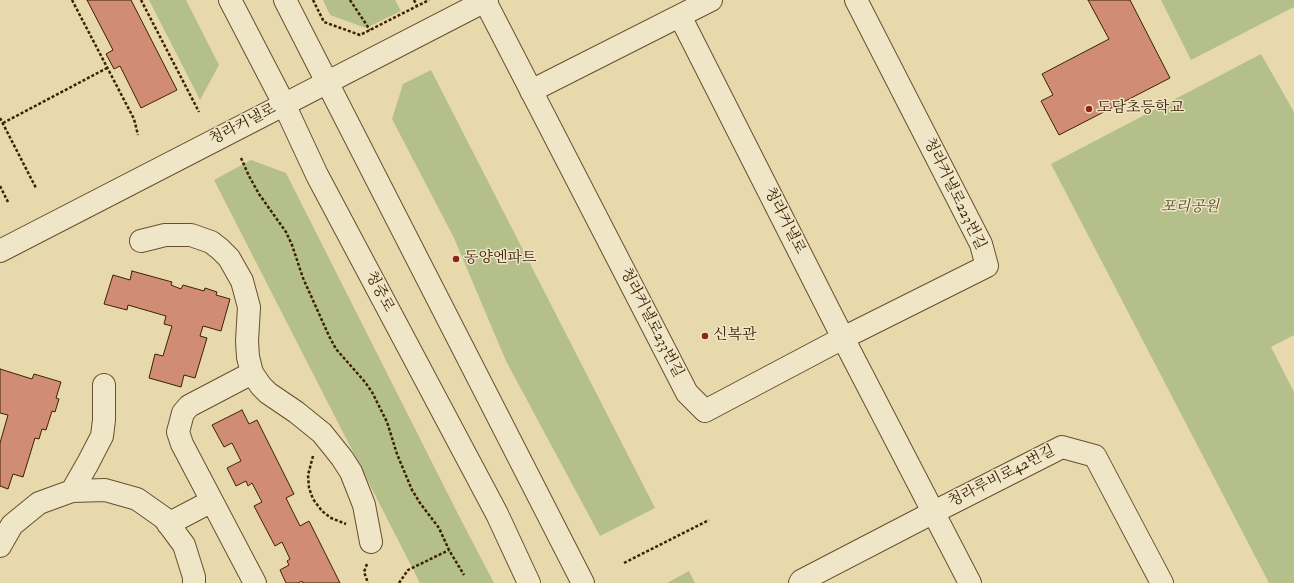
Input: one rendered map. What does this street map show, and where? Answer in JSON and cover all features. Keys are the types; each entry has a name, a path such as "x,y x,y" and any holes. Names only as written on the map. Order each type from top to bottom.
{"street":[{"name":"청중로","path":"230,0 284,104 317,175 496,514 529,583"},
{"path":"285,0 583,583"},
{"path":"532,91 711,0"},
{"name":"청라커낼로223번길","path":"843,338 987,266 981,244 856,0"},
{"name":"청라커낼로","path":"0,251 486,1"},
{"name":"청라커낼로233번길","path":"486,1 687,393 705,411 843,338"},
{"name":"청라커낼로","path":"680,16 889,426"},
{"path":"141,241 165,235 191,235 211,242 229,258 242,281 249,307 247,341 248,358 252,373 268,393 296,412 322,433 338,453 350,472 364,505 370,536"},
{"path":"252,373 189,406 183,413 178,432 182,444 255,583"},
{"path":"72,491 102,436 104,420 104,385"},
{"name":"청라루비로42번길","path":"889,426 970,583"},
{"name":"청라루비로42번길","path":"800,583 801,581 1062,447 1095,456 1162,583"},
{"path":"0,546 12,525 39,503 72,491 105,490 137,499 164,518 184,545 194,577 194,583"},
{"path":"168,524 212,501"},
{"path":"496,514 538,583"}],"path":[{"path":"72,0 134,119 138,135"},
{"path":"141,0 199,112"},
{"path":"313,0 324,22 360,36 429,0"},
{"path":"350,0 370,30"},
{"path":"414,0 418,6"},
{"path":"3,123 107,68"},
{"path":"0,118 36,188"},
{"path":"241,158 259,194 286,232 303,278 328,336 336,349 372,392 387,422 397,454 412,490 439,528 449,550 464,575"},
{"path":"0,186 8,202"},
{"path":"322,433 310,461 308,475 309,488 313,499 322,511 330,518 352,526 370,536"},
{"path":"624,563 709,520"},
{"path":"399,583 408,570 449,550"}],"green space":[{"path":"149,0 186,0 219,65 200,100"},
{"path":"323,0 395,0 401,11 366,28 330,15"},
{"path":"1161,0 1294,0 1294,7 1191,60"},
{"name":"포리공원","path":"1261,54 1294,112 1294,335 1271,347 1294,392 1294,583 1269,583 1051,164"},
{"path":"431,70 655,508 600,536 506,361 454,238 392,119 403,84"},
{"path":"251,160 286,173 494,583 420,583 214,180"},
{"path":"689,571 695,583 667,583"}],"building":[{"path":"87,0 131,0 177,90 141,108 120,66 114,69 106,54 113,50"},
{"path":"1088,0 1130,0 1170,78 1059,135 1041,101 1053,95 1042,74 1109,39"},
{"path":"132,271 172,282 171,285 181,289 183,285 204,291 205,288 217,292 216,295 230,299 221,331 203,326 200,336 207,338 195,378 184,375 181,387 149,378 155,354 163,356 172,326 164,324 166,316 128,305 127,310 104,304 113,275 130,280"},
{"path":"0,369 32,379 34,374 61,382 56,398 59,399 55,412 52,411 46,430 42,429 39,439 35,438 23,477 13,474 8,489 0,486 0,443 8,415 0,413"},
{"path":"242,410 249,424 257,420 294,494 286,498 300,526 309,521 340,583 303,583 302,581 298,583 286,583 280,570 289,565 287,561 290,559 282,542 275,546 254,506 262,502 252,483 248,486 246,481 236,486 227,468 241,461 232,443 224,447 212,425"}],"place":[{"name":"도담초등학교","path":"1089,109"},
{"name":"동양엔파트","path":"456,259"},
{"name":"신복관","path":"705,336"}]}
